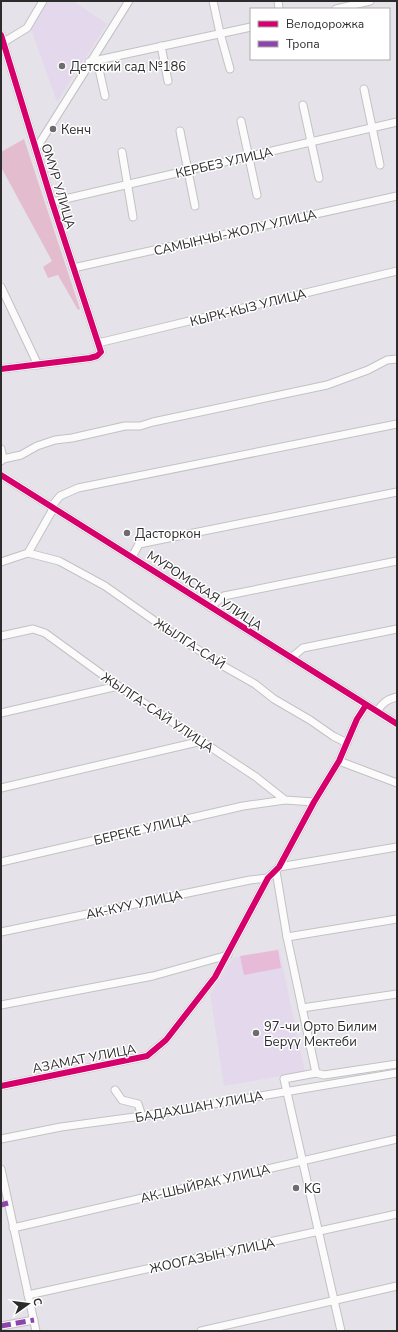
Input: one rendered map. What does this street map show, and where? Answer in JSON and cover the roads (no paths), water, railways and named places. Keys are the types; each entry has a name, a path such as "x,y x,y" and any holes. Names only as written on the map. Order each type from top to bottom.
{"street":[{"path":"2,40 27,28 43,1"},
{"path":"36,149 93,61 129,1"},
{"path":"213,1 220,34 230,69"},
{"path":"344,6 370,1"},
{"path":"93,61 250,27"},
{"name":"ОМУР УЛИЦА","path":"2,40 52,202 98,343"},
{"path":"161,46 168,81"},
{"path":"93,61 105,96"},
{"path":"364,89 380,165"},
{"path":"303,105 319,178"},
{"path":"241,121 257,195"},
{"name":"КЕРБЕЗ УЛИЦА","path":"52,202 397,122"},
{"path":"180,131 195,206"},
{"path":"122,152 133,216"},
{"name":"САМЫНЧЫ-ЖОЛУ УЛИЦА","path":"73,268 397,196"},
{"name":"КЫРК-КЫЗ УЛИЦА","path":"98,343 397,271"},
{"path":"1,287 38,365"},
{"path":"1,369 90,358 97,356 101,352 98,343"},
{"path":"1,449 2,460 21,456 37,446 55,440 72,438 125,426 140,426 328,385 368,370 387,360 397,358"},
{"path":"1,562 28,553 60,496 78,488 397,424"},
{"name":"МУРОМСКАЯ УЛИЦА","path":"1,475 397,724"},
{"path":"132,557 139,544 397,492"},
{"name":"ЖЫЛГА-САЙ","path":"28,553 59,561 99,583 224,667 255,684 274,699 310,720 333,736 347,742"},
{"path":"210,607 224,596 397,561"},
{"name":"ЖЫЛГА-САЙ УЛИЦА","path":"1,636 33,629 45,633 118,686 256,778 285,800"},
{"path":"291,658 303,648 397,629"},
{"path":"1,713 118,686"},
{"path":"377,711 388,699 397,697"},
{"name":"АЗАМАТ УЛИЦА","path":"1,1086 147,1056 166,1040 216,976 268,878 277,869 314,802 339,761 357,719 366,704"},
{"path":"1,788 202,742"},
{"path":"339,761 397,783"},
{"path":"285,800 314,802"},
{"name":"БЕРЕКЕ УЛИЦА","path":"1,862 243,806 285,800"},
{"path":"316,1073 288,937 277,869 397,847"},
{"name":"АК-КУУ УЛИЦА","path":"1,932 250,880 268,878"},
{"path":"288,937 397,919"},
{"path":"1,1005 153,976 228,955"},
{"path":"302,1008 397,994"},
{"path":"342,1331 284,1080 316,1073 324,1075 397,1064"},
{"name":"БАДАХШАН УЛИЦА","path":"1,1140 141,1111 286,1091 397,1073"},
{"path":"115,1090 122,1100 138,1104 141,1111"},
{"name":"АК-ШЫЙРАК УЛИЦА","path":"13,1228 397,1139"},
{"path":"1,1169 5,1204 13,1228 36,1331"},
{"name":"ЖООГАЗЫН УЛИЦА","path":"28,1295 397,1214"},
{"path":"200,1331 397,1286"},
{"path":"1,1326 34,1320"}],"place":[{"name":"Детский сад №186","path":"62,66"},
{"name":"Кенч","path":"53,129"},
{"name":"Дасторкон","path":"127,533"},
{"name":"97-чи Орто Билим Берүү Мектеби","path":"256,1033"},
{"name":"KG","path":"296,1188"}]}
